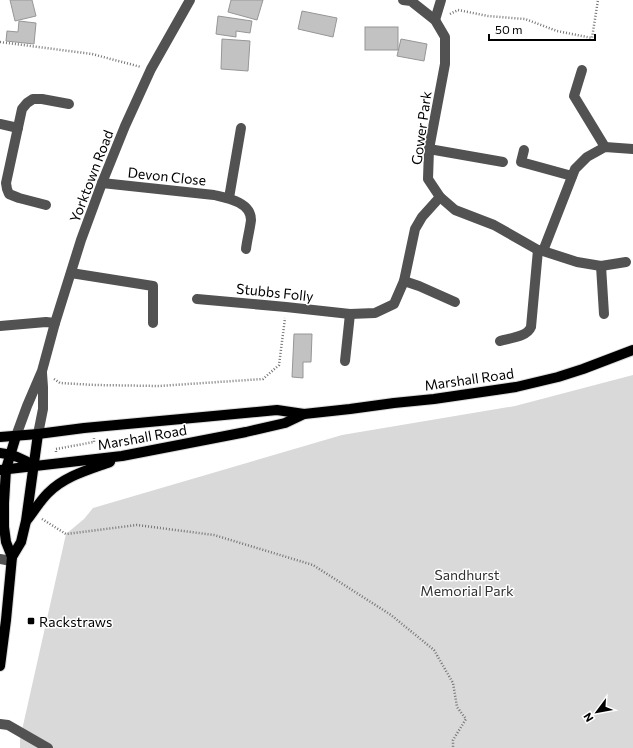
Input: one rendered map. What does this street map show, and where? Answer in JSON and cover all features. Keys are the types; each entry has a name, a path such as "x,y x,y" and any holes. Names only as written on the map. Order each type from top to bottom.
{"main road":[{"name":"Marshall Road","path":"0,437 277,410 304,414 434,399 516,387 558,377 633,350"},
{"name":"Marshall Road","path":"3,470 122,456 277,425 304,414"},
{"name":"Yorktown Road","path":"11,559 21,542 26,521 38,434"},
{"name":"Yorktown Road","path":"0,666 2,633 11,559 6,542 4,527 3,470 5,454 16,436"},
{"path":"5,454 28,462 33,466"},
{"path":"26,521 48,493 63,482 87,470 122,456"}],"street":[{"name":"Yorktown Road","path":"16,436 42,371 55,323 102,183 125,126 151,69 190,0"},
{"name":"Gower Park","path":"403,0 411,1 435,20 445,37 445,64 429,149 428,178 440,197 455,210 494,225 541,250 577,262 601,266 626,262"},
{"path":"435,20 441,0"},
{"path":"582,70 574,96 605,147"},
{"path":"46,205 9,194 7,189 6,183 22,109 33,99 42,99 69,104"},
{"path":"0,124 18,128"},
{"path":"229,198 241,128"},
{"path":"500,341 524,334 529,331 531,327 541,250 575,169 587,156 605,147 633,149"},
{"path":"429,149 503,162"},
{"path":"524,150 521,162 572,176"},
{"name":"Devon Close","path":"102,183 214,195 237,201 247,208 251,218 246,249"},
{"name":"Stubbs Folly","path":"197,299 350,314 374,313 394,304 404,281 416,229 422,217 440,197"},
{"path":"601,266 604,314"},
{"path":"71,273 153,286 153,323"},
{"path":"404,281 455,302"},
{"path":"345,361 350,314"},
{"path":"0,326 46,322 55,323"},
{"name":"Yorktown Road","path":"38,434 43,409 42,371"},
{"path":"0,560 11,559"},
{"path":"0,724 8,725 48,748"}],"path":[{"path":"435,20 458,10 488,16 525,19 557,31 592,38 598,0"},
{"path":"0,42 92,54 151,69"},
{"path":"42,371 60,383 95,385 159,386 264,379 279,365 286,307"},
{"path":"56,449 94,442"},
{"path":"42,519 66,534 137,525 214,535 313,565 391,615 434,650 453,684 457,707 466,719 453,740 453,748"}],"green space":[{"name":"Sandhurst Memorial Park","path":"633,375 633,748 20,748 20,739 66,534 84,519 93,508 342,435 515,406"}],"building":[{"path":"10,0 32,0 36,16 15,21"},
{"path":"231,0 263,0 257,20 228,12"},
{"path":"302,11 337,18 333,37 298,29"},
{"path":"218,16 252,21 250,33 236,31 236,37 216,34"},
{"path":"19,21 36,23 34,44 6,41 7,31 18,32"},
{"path":"365,27 398,27 398,50 365,50"},
{"path":"222,39 250,41 248,71 221,69"},
{"path":"401,39 427,44 424,61 397,56"},
{"path":"294,334 312,334 311,362 303,362 303,378 292,377"}],"place":[{"name":"Rackstraws","path":"31,621"}]}
